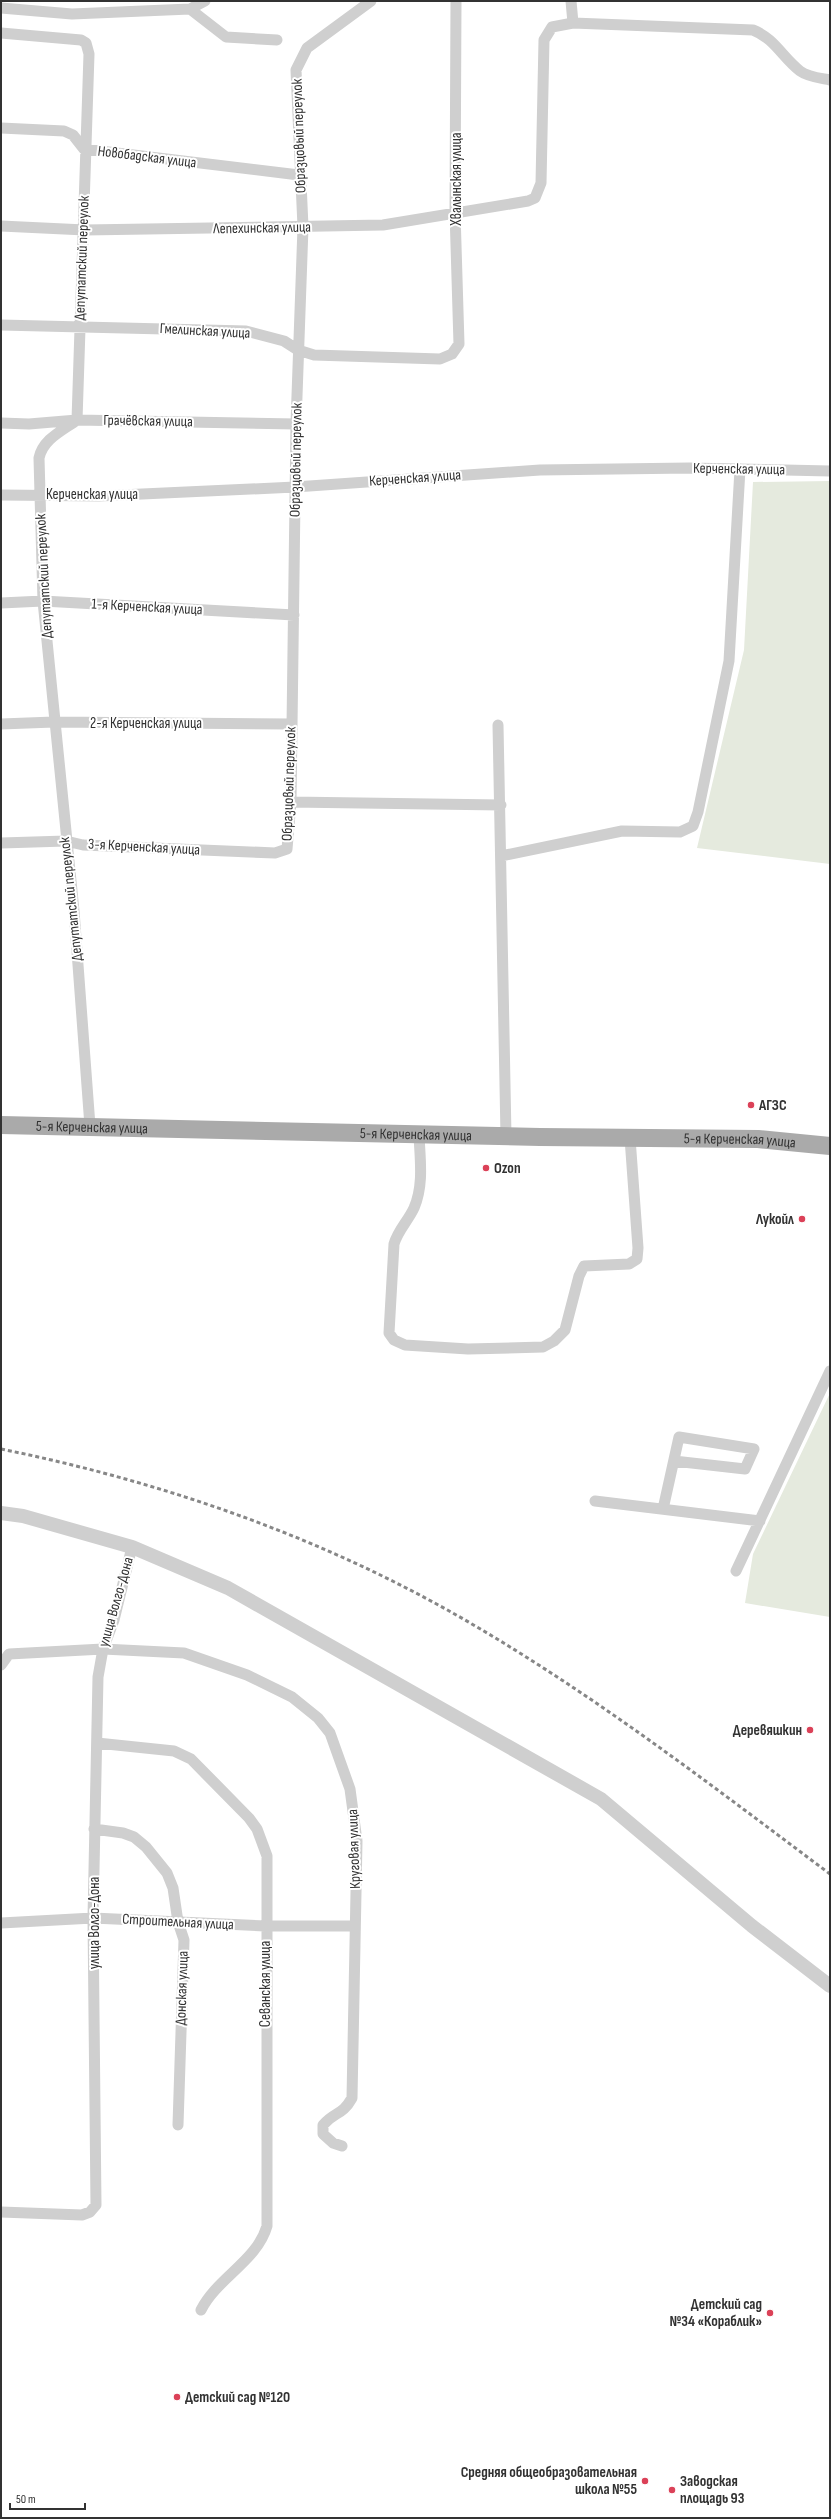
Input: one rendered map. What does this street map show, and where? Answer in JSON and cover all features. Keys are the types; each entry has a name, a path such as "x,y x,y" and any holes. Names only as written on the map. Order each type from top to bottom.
{"main road":[{"name":"5-я Керченская улица","path":"1,1125 420,1135 758,1139 830,1146"}],"street":[{"path":"1,8 72,14 190,9 205,1"},
{"name":"Образцовый переулок","path":"287,849 291,802 296,424 303,227 299,175 296,70 307,48 371,1"},
{"name":"Хвалынская улица","path":"452,354 459,344 455,212 456,1"},
{"path":"571,1 573,23 753,30 761,33 781,50 800,71 830,80"},
{"path":"190,9 226,37 277,40"},
{"name":"Лепехинская улица","path":"1,226 85,230 383,225 455,212 521,203 535,198 541,183 544,40 552,27 573,23"},
{"name":"Депутатский переулок","path":"1,33 74,38 86,43 89,54 84,149 85,230 79,326 77,420 46,442 40,450 38,458 41,494 43,601 74,911 90,1126"},
{"name":"Новобадская улица","path":"1,128 64,132 73,135 84,149 299,175"},
{"name":"Гмелинская улица","path":"1,326 79,326 246,330 284,341 298,350 314,355 440,359 452,354"},
{"name":"Грачёвская улица","path":"1,423 29,424 77,420 296,424"},
{"path":"501,856 622,831 680,832 693,826 698,812 729,661 740,469"},
{"name":"Керченская улица","path":"1,495 41,494 99,496 295,487 540,470 740,469 830,471"},
{"name":"1-я Керченская улица","path":"1,603 43,601 294,615"},
{"name":"2-я Керченская улица","path":"1,724 54,722 292,724"},
{"path":"498,725 506,1136"},
{"path":"291,802 500,805"},
{"name":"3-я Керченская улица","path":"1,843 66,841 83,845 275,853 287,849"},
{"path":"420,1135 421,1186 413,1210 397,1235 393,1248 389,1334 394,1340 405,1345 468,1349 534,1348 554,1341 566,1330 579,1276 584,1266 629,1264 637,1259 638,1248 630,1138"},
{"path":"736,1571 830,1371"},
{"path":"663,1509 679,1437 754,1449 745,1469 674,1461"},
{"path":"595,1501 760,1521"},
{"path":"1,1513 23,1516 132,1547 228,1588 601,1799 752,1926 830,1986"},
{"name":"улица Волго-Дона","path":"1,2212 82,2215 90,2212 96,2205 93,1918 98,1677 103,1649 114,1620 132,1547"},
{"name":"Круговая улица","path":"1,1665 10,1654 103,1649 184,1653 247,1675 292,1697 318,1718 330,1733 350,1789 357,1841 352,2098 346,2110 329,2118 323,2125 323,2134 333,2143 342,2146"},
{"name":"Севанская улица","path":"97,1743 180,1752 191,1759 249,1818 257,1829 267,1856 265,1926 267,2226 263,2239 207,2297 201,2310"},
{"name":"Донская улица","path":"94,1829 123,1832 146,1847 170,1879 178,1922 184,1940 178,2125"},
{"name":"Строительная улица","path":"1,1923 93,1918 265,1926 355,1926"}],"shaded area":[{"path":"830,481 830,864 697,848 744,650 753,482"},
{"path":"830,1393 830,1617 745,1603 753,1554"}],"railway":[{"path":"1,1449 125,1479 186,1497 306,1541 364,1567 421,1596 477,1627 568,1684 700,1777 830,1874"}],"place":[{"name":"АГЗС","path":"751,1105"},
{"name":"Ozon","path":"486,1168"},
{"name":"Лукойл","path":"802,1219"},
{"name":"Деревяшкин","path":"810,1730"},
{"name":"Детский сад №34 «Кораблик»","path":"770,2313"},
{"name":"Детский сад №120","path":"177,2397"},
{"name":"Средняя общеобразовательная школа №55","path":"645,2481"},
{"name":"Заводская площадь 93","path":"672,2490"}]}
